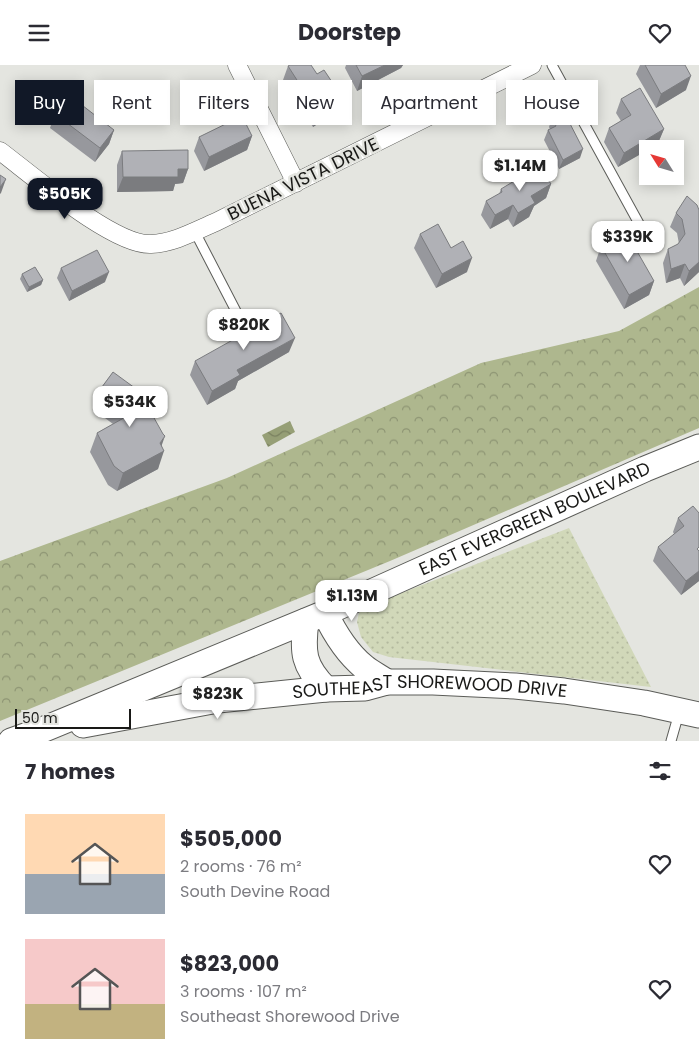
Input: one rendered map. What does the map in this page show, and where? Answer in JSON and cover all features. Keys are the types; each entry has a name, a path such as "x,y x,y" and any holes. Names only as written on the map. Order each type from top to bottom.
{"street":[{"path":"236,65 296,183"},
{"name":"BUENA VISTA DRIVE","path":"0,151 84,214 116,235 134,242 151,244 180,238 195,231 296,183 532,65"},
{"name":"EAST EVERGREEN BOULEVARD","path":"11,741 42,730 315,617 645,469 699,447"},
{"path":"326,689 312,672 304,656 303,646 315,617 334,631 364,667 387,682"},
{"name":"SOUTHEAST SHOREWOOD DRIVE","path":"42,730 82,725 218,700 326,689 366,688 387,682 515,686 605,697 690,713"}],"lane":[{"path":"552,65 648,240"},
{"path":"195,231 238,315"},
{"path":"671,741 690,713"}],"shaded area":[{"path":"569,528 651,687 389,657 373,652 361,637 357,622 359,613 368,606"}],"green space":[{"path":"699,287 699,428 390,561 0,721 0,561 227,478 481,363 619,331"}],"water":[{"path":"290,421 295,432 268,447 262,435"}],"building":[{"path":"311,65 317,74 324,70 331,80 297,80 288,66"},
{"path":"356,65 385,65 362,76"},
{"path":"645,65 685,65 691,76 661,94"},
{"path":"640,88 664,129 646,140 639,140 639,144 624,153 609,128 631,115 621,99"},
{"path":"84,107 94,114 94,125 108,125 114,130 100,148 70,125 84,125"},
{"path":"224,125 246,125 252,136 209,157 199,137"},
{"path":"571,125 583,149 563,160 548,130 556,126"},
{"path":"188,150 188,169 178,169 178,177 123,177 122,151"},
{"path":"539,166 551,184 531,196 535,203 518,213 513,205 495,215 486,201 502,192 501,189"},
{"path":"0,175 6,179 0,187"},
{"path":"687,196 697,205 699,210 699,262 689,271 685,264 671,269 668,249 678,244 685,234 682,219 676,213"},
{"path":"438,224 451,248 463,241 472,258 442,274 420,234"},
{"path":"626,232 654,281 629,295 601,246"},
{"path":"97,250 109,272 72,291 61,268"},
{"path":"35,267 43,280 29,287 22,274"},
{"path":"281,313 295,338 237,370 240,375 212,391 195,361"},
{"path":"113,372 139,391 165,436 160,443 164,451 123,473 114,466 97,433 129,415 127,411 99,391"},
{"path":"693,506 699,513 699,547 697,549 699,551 699,571 686,581 658,547 684,526 678,518"}]}
